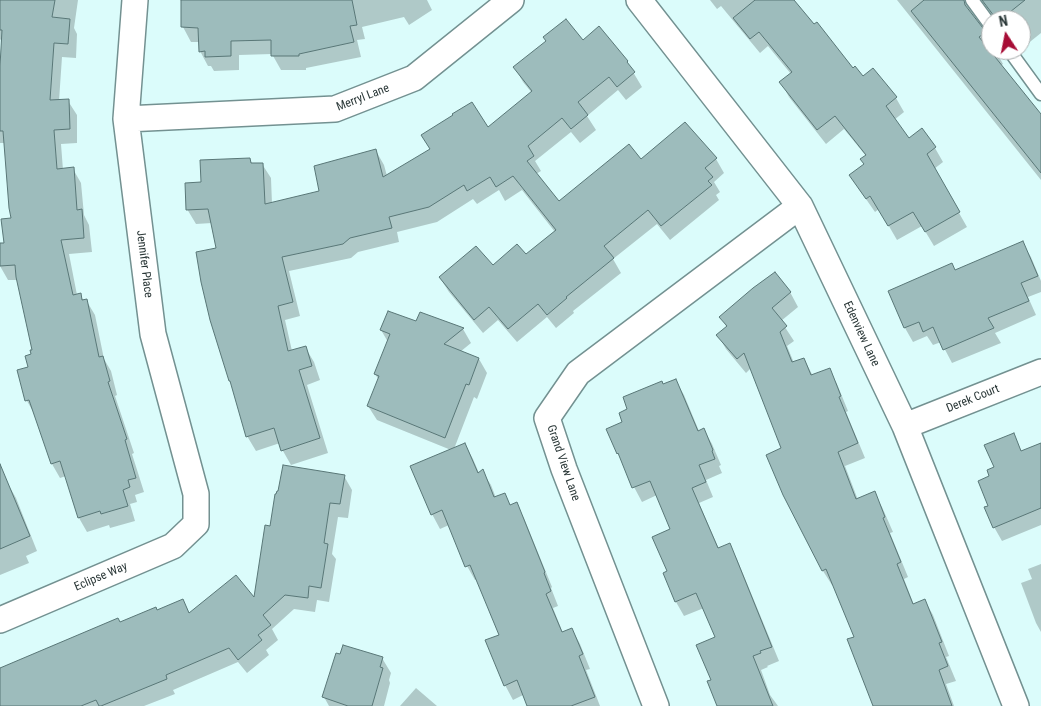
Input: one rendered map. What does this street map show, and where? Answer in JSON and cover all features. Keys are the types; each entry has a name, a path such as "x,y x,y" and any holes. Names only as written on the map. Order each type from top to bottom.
{"street":[{"name":"Jennifer Place","path":"135,0 126,119 152,334 196,494 196,524"},
{"name":"Merryl Lane","path":"126,119 335,109 414,78 511,0"},
{"name":"Edenview Lane","path":"640,0 800,206 905,426 1016,706"},
{"name":"Grand View Lane","path":"656,706 564,469 547,418 578,373 800,206"},
{"name":"Derek Court","path":"905,426 1041,372"},
{"name":"Eclipse Way","path":"0,620 173,546 196,524"}],"lane":[{"path":"972,0 981,12"},
{"path":"1016,60 1041,94"}],"building":[{"path":"0,0 55,0 52,17 70,19 68,44 54,43 50,100 69,99 70,129 54,130 57,169 74,167 77,210 82,209 84,238 61,240 73,295 81,293 82,300 87,299 99,357 103,356 110,381 108,382 127,439 125,440 136,478 128,480 130,487 123,490 128,506 101,514 100,511 78,518 60,461 51,464 29,400 25,401 17,370 28,367 25,356 31,354 30,350 32,350 15,265 0,266 0,243 4,243 1,219 11,218 3,131 0,131 2,30 0,30"},
{"path":"181,0 352,0 357,25 350,26 354,42 299,54 299,56 271,56 271,40 231,41 231,56 205,57 205,51 199,52 198,28 181,27"},
{"path":"755,0 794,0 814,24 817,22 853,68 855,66 863,76 873,68 897,97 886,106 909,138 922,128 936,147 927,154 960,212 925,232 913,212 888,226 870,196 866,199 849,175 864,164 860,159 866,155 835,116 817,130 779,82 792,72 759,32 750,39 733,18"},
{"path":"924,0 964,0 965,5 981,26 981,36 979,37 981,39 981,60 998,60 1041,114 1041,173 911,11"},
{"path":"982,0 1025,0 1012,10 990,10"},
{"path":"566,19 583,40 599,26 635,72 617,87 609,77 578,102 588,115 571,129 562,118 528,146 534,156 527,161 559,201 629,144 641,159 685,122 717,158 705,168 713,177 708,181 712,185 661,226 648,210 604,246 614,258 547,315 538,304 508,329 489,307 474,320 439,277 476,246 493,265 517,244 526,254 556,230 513,176 496,187 490,177 467,191 464,185 429,207 389,217 392,228 350,238 343,244 282,257 293,302 278,306 288,351 306,346 312,366 299,370 320,438 281,451 274,428 246,437 210,320 196,252 216,248 208,209 186,210 185,183 201,182 200,160 250,158 251,163 263,163 265,204 319,191 314,166 376,149 383,177 430,149 421,135 472,102 488,127 532,91 513,67 546,41 543,37"},
{"path":"1023,241 1038,276 1021,283 1029,301 988,318 994,328 943,350 933,327 923,332 919,322 904,328 888,291 952,263 955,270"},
{"path":"775,272 791,292 772,308 787,326 780,332 792,362 804,358 811,375 830,368 841,396 839,397 858,443 838,452 856,499 875,491 885,517 883,518 901,562 897,564 913,604 925,599 942,642 939,643 948,666 939,670 952,706 873,706 847,639 854,637 826,569 822,571 783,495 766,455 781,448 744,353 737,359 716,335 727,326 719,317"},
{"path":"388,311 416,321 420,312 464,328 444,344 479,358 469,385 466,384 445,438 367,406 379,376 374,374 390,334 380,330"},
{"path":"676,379 698,431 704,428 715,459 699,465 706,482 692,488 718,548 730,543 772,647 760,651 761,653 753,656 773,706 717,706 707,681 711,680 696,645 715,637 696,593 675,602 663,573 667,571 652,537 670,529 650,481 632,488 606,429 622,422 619,413 627,409 623,397 662,381 663,384"},
{"path":"1014,433 1021,451 1041,443 1041,508 993,528 984,507 988,506 978,481 989,476 987,470 994,467 984,445"},
{"path":"465,443 478,473 483,469 494,497 505,493 510,505 517,502 551,591 546,594 562,632 572,628 583,654 579,656 595,697 571,706 527,706 517,680 504,686 485,640 499,635 470,565 465,567 442,510 431,515 410,466"},
{"path":"0,464 30,536 0,549"},
{"path":"283,465 345,475 340,504 330,503 324,543 328,544 321,588 309,586 308,598 285,595 263,615 271,625 258,635 262,640 238,660 229,648 166,675 167,679 101,706 99,706 96,700 81,706 0,706 0,668 118,618 120,622 156,607 157,610 183,599 189,613 236,575 254,597 265,525 270,526 275,494 278,491"},
{"path":"343,645 383,657 380,667 383,668 372,706 348,706 322,697 336,653 340,654"}]}
